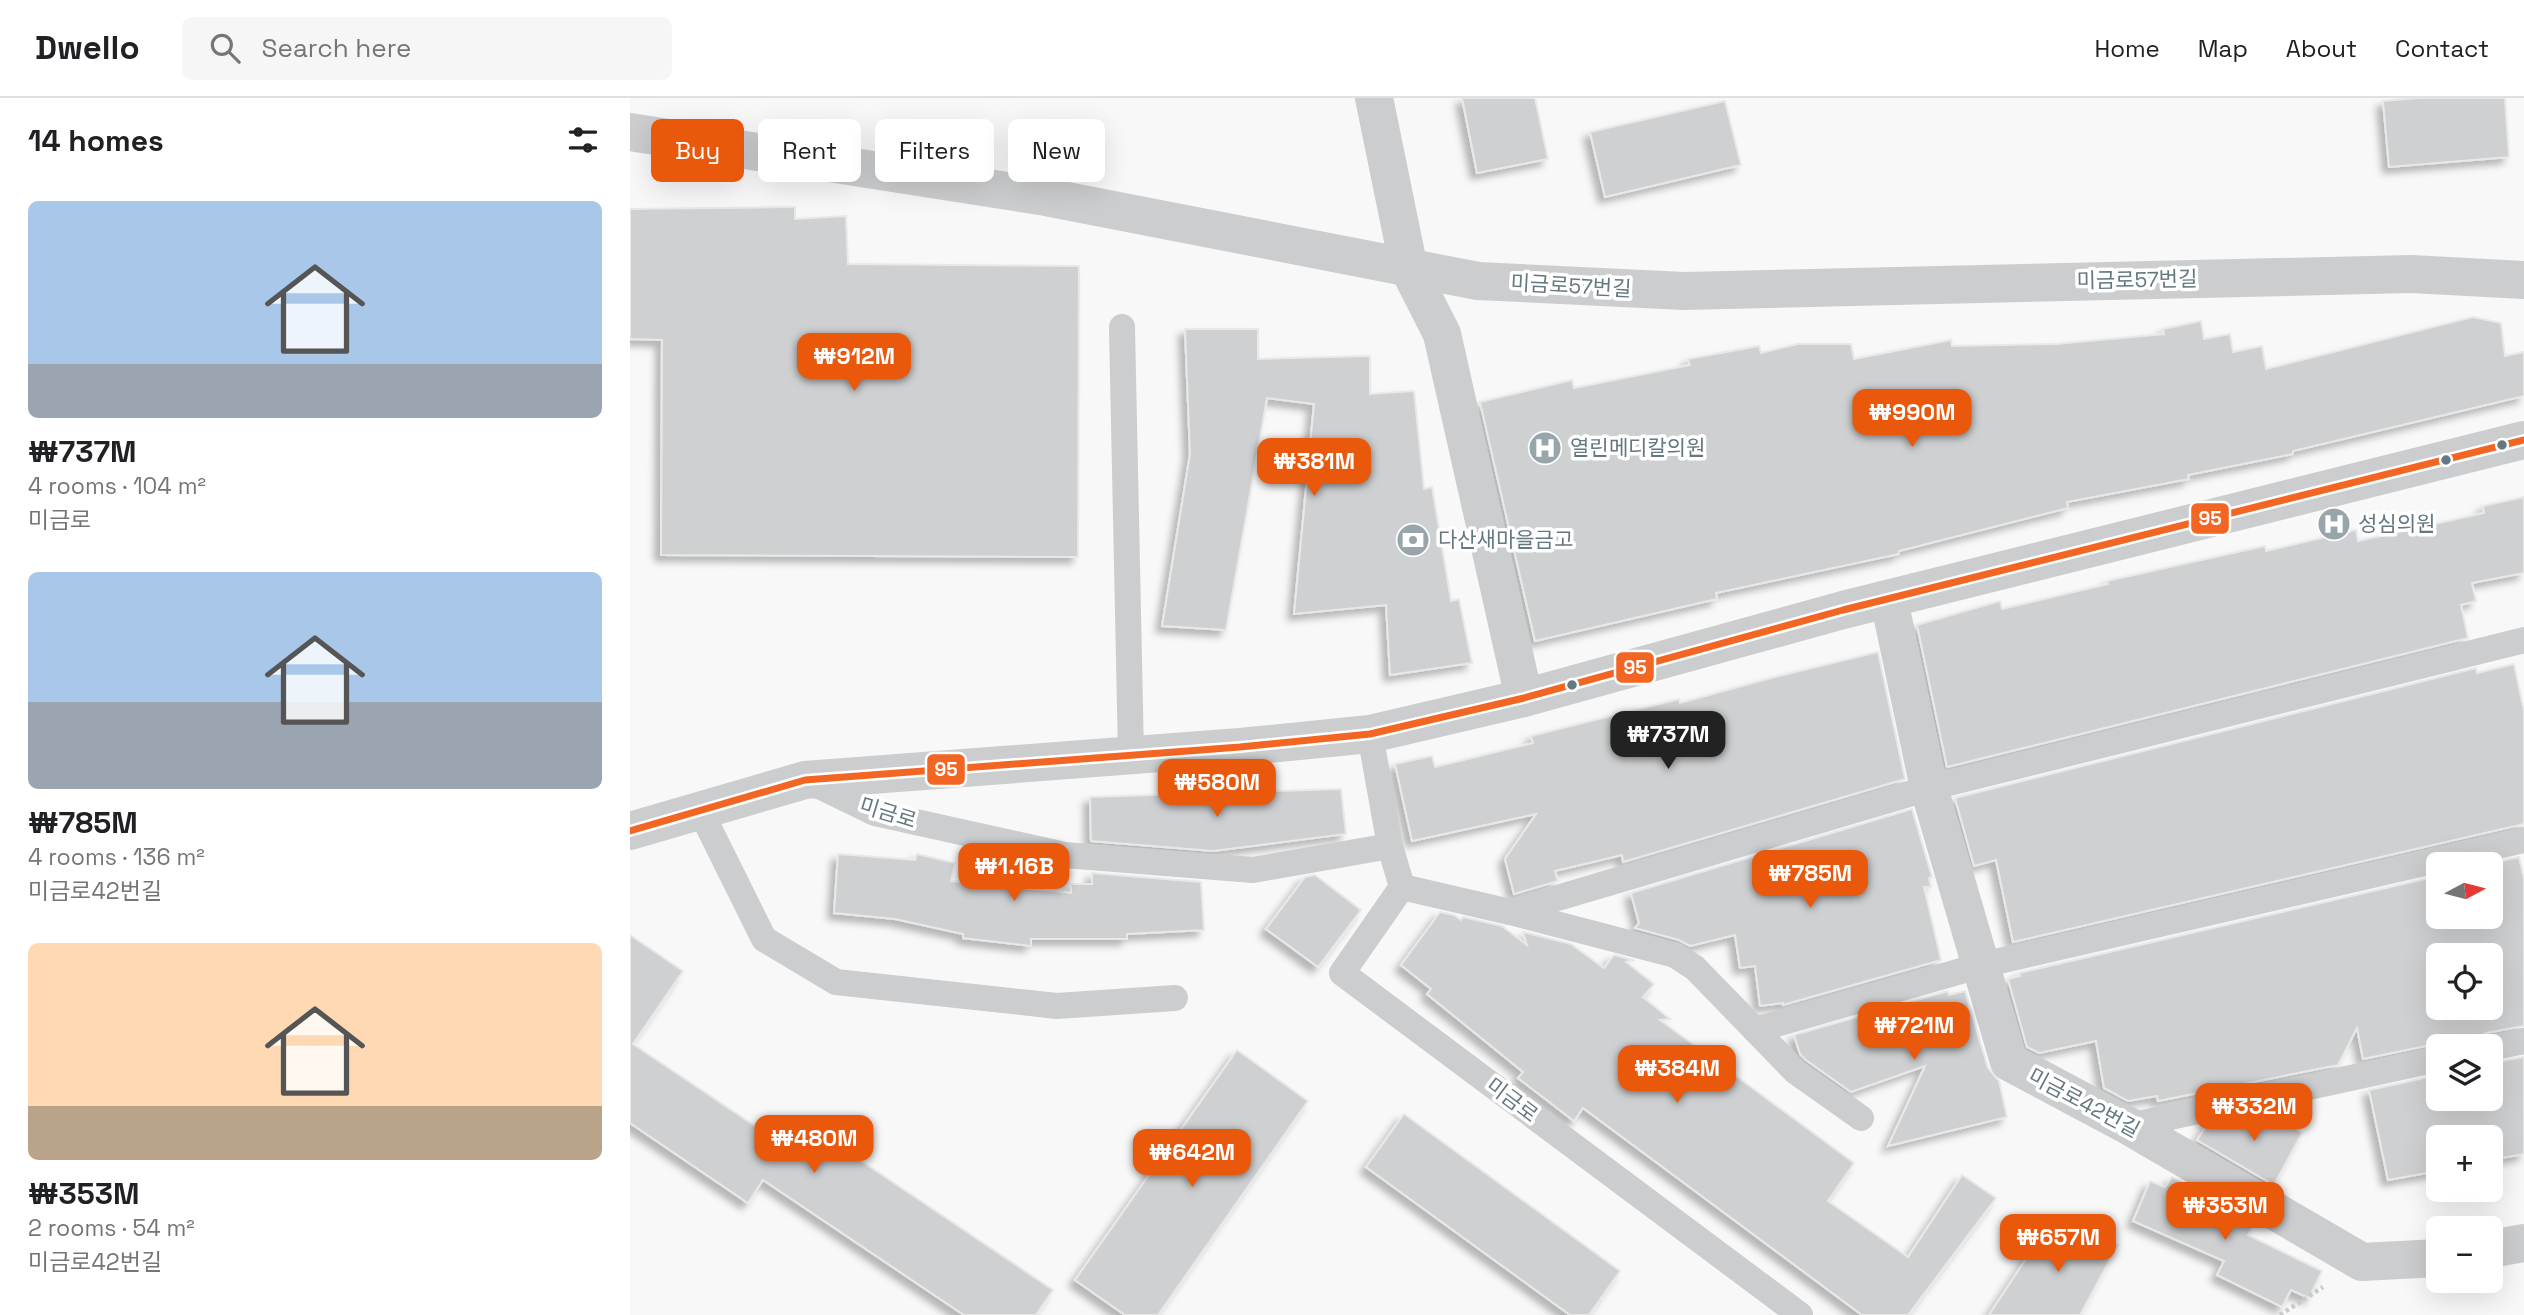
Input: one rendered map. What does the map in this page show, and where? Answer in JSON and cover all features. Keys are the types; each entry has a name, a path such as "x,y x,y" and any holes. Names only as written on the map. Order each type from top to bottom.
{"street":[{"path":"1374,98 1409,269 1442,334 1524,698"},
{"name":"미금로57번길","path":"630,132 1046,197 1478,281 1684,291 2412,274 2524,280"},
{"name":"미금로","path":"630,831 805,779 1370,734 1524,698 1829,613 2524,440"},
{"name":"미금로42번길","path":"1889,600 1929,788 2009,1062 2129,1126 2362,1262 2426,1259"},
{"path":"2503,1247 2524,1243"}],"lane":[{"path":"1122,327 1131,755"},
{"path":"1510,912 1929,788 2524,640"},
{"path":"1370,734 1390,846 1402,887 1675,955 1695,968 1796,1072 1861,1118"},
{"name":"미금로","path":"805,779 875,813 1065,855 1253,870 1390,846"},
{"path":"700,810 764,939 836,982 1057,1006 1175,998"},
{"path":"1755,1030 1982,965 2524,840"},
{"name":"미금로","path":"1402,887 1342,973 1800,1315"},
{"path":"2503,1045 2524,1041"},
{"path":"2129,1126 2426,1062"}],"building":[{"path":"1462,98 1535,98 1548,159 1477,173"},
{"path":"2418,98 2505,98 2509,157 2389,167 2383,101"},
{"path":"1725,101 1741,165 1605,197 1590,132"},
{"path":"795,207 795,219 846,216 848,264 1079,266 1078,557 661,555 662,340 630,339 630,209"},
{"path":"2473,317 2501,323 2505,356 2524,352 2524,396 2293,451 2293,454 2188,475 2189,479 2067,502 2068,508 1899,551 1899,554 1716,593 1717,599 1535,641 1480,402 1572,380 1574,388 1690,365 1688,359 1759,346 1761,353 1798,344 1851,344 1854,359 1951,340 1952,346 2057,344 2164,334 2163,329 2201,321 2204,339 2230,334 2233,352 2262,346 2266,369"},
{"path":"1185,329 1258,329 1258,359 1370,356 1370,394 1414,391 1424,489 1432,487 1451,601 1459,599 1472,663 1390,675 1386,605 1294,614 1314,404 1267,398 1226,630 1162,626 1190,454"},
{"path":"2524,497 2524,573 2472,583 2476,601 2461,605 2468,638 1947,767 1917,625 2000,601 2002,609 2108,584 2107,581 2265,546 2266,551 2356,530 2358,541 2484,513 2483,506"},
{"path":"1878,652 1905,779 1623,862 1622,855 1555,871 1558,881 1514,894 1505,859 1536,814 1412,841 1395,764 1432,756 1435,767 1533,743 1531,736 1679,699 1680,703"},
{"path":"2514,664 2524,711 2524,824 2013,942 1996,860 1974,866 1955,798 2476,668 2477,673"},
{"path":"1341,789 1346,834 1213,851 1091,841 1090,797"},
{"path":"1912,809 1932,877 1929,878 1931,887 1924,887 1941,960 1783,1005 1760,1006 1755,966 1740,968 1735,935 1690,946 1679,940 1635,928 1639,923 1631,893"},
{"path":"838,854 915,860 917,854 955,863 951,881 1071,893 1071,884 1092,884 1092,873 1201,882 1204,930 1127,934 1127,939 1031,939 1031,946 963,938 963,934 895,919 834,913"},
{"path":"2519,857 2524,879 2524,1026 2484,1034 2426,1034 2426,1046 2363,1059 2357,1028 2338,1065 2158,1101 2157,1096 2128,1101 2104,1088 2096,1041 2039,1053 2027,1047 2008,979 2020,976 2019,973 2426,879 2426,929 2503,929 2503,861"},
{"path":"1315,875 1361,910 1318,967 1266,929 1305,877"},
{"path":"1440,912 1454,915 1461,920 1463,917 1502,926 1527,945 1523,932 1571,944 1604,968 1614,955 1633,960 1626,962 1654,984 1643,997 1670,1019 1660,1020 1854,1163 1828,1201 1908,1257 1962,1175 1996,1198 1908,1315 1862,1315 1583,1108 1574,1121 1518,1078 1523,1072 1427,994 1431,989 1401,965"},
{"path":"630,935 683,971 633,1044 782,1144 799,1119 1053,1290 1036,1315 964,1315 763,1180 748,1203 630,1123"},
{"path":"1948,991 1949,995 1965,991 1988,1068 1999,1081 2007,1117 1888,1146 1925,1066 1851,1092 1800,1054 1794,1035"},
{"path":"1237,1050 1308,1101 1158,1315 1125,1315 1075,1280"},
{"path":"2524,1057 2524,1154 2503,1158 2503,1125 2426,1125 2426,1173 2388,1180 2369,1090 2426,1078 2426,1111 2503,1111 2503,1061"},
{"path":"2272,1111 2302,1133 2274,1185 2197,1140 2207,1125"},
{"path":"1404,1114 1620,1271 1589,1315 1570,1315 1366,1167"},
{"path":"2172,1177 2254,1224 2248,1235 2322,1271 2309,1298 2291,1290 2282,1307 2217,1275 2224,1261 2133,1221 2150,1181 2165,1187"},
{"path":"2068,1217 2118,1245 2080,1315 1989,1315 2045,1230 2056,1238"}],"transit line":[{"name":"95","path":"630,831 805,780 1240,747 1370,734 1524,698 1843,610 2524,440"}],"place":[{"name":"열린메디칼의원","path":"1545,448"},
{"name":"성심의원","path":"2334,524"},
{"name":"다산새마을금고","path":"1413,540"}]}
